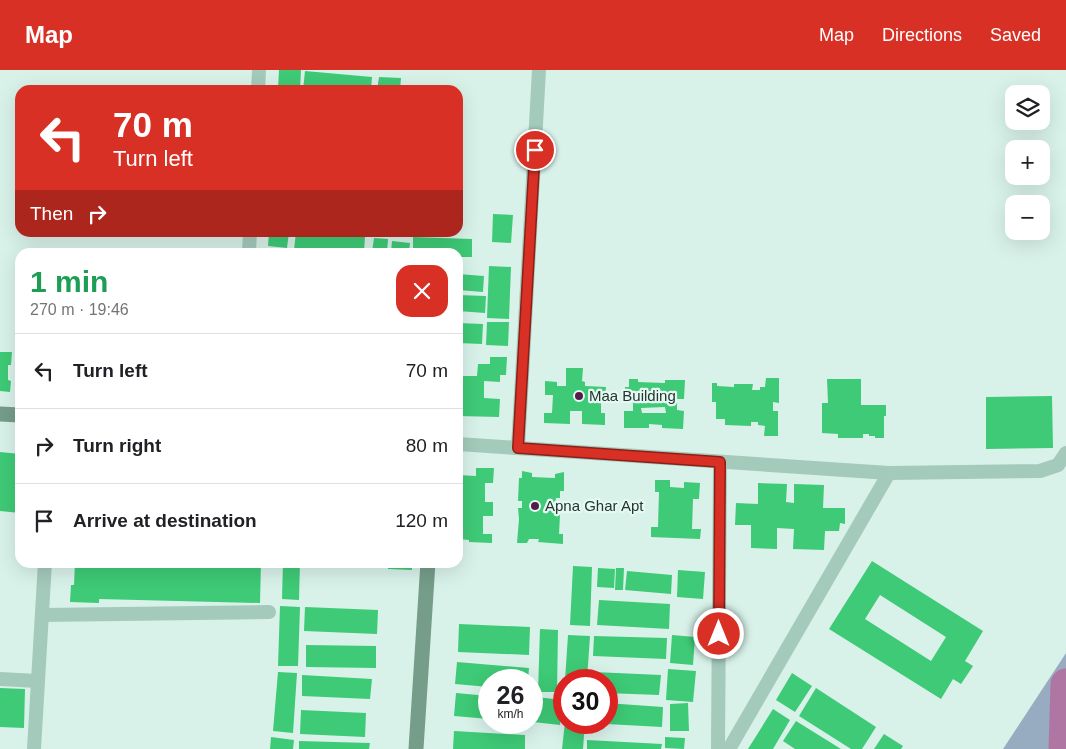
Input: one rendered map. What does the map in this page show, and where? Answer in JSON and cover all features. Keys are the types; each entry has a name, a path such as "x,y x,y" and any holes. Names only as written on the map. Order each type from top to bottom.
{"street":[{"path":"258,85 259,70"},
{"path":"518,448 539,70"},
{"path":"0,414 15,415"},
{"path":"463,444 889,472 1040,471 1058,465 1066,453"},
{"path":"718,749 720,462"},
{"path":"729,749 889,472"},
{"path":"34,749 45,568"},
{"path":"416,749 428,568"},
{"path":"42,615 269,612"},
{"path":"0,678 38,681"}],"shaded area":[{"path":"1066,653 1066,749 1003,749"}],"building":[{"path":"279,70 301,70 300,85 278,85"},
{"path":"305,71 372,77 371,85 304,85"},
{"path":"379,77 401,78 400,85 378,85"},
{"path":"493,214 513,215 511,243 492,242"},
{"path":"269,237 288,237 287,248 268,246"},
{"path":"295,237 365,237 364,248 294,248"},
{"path":"413,237 472,239 472,257 463,257 463,248 413,248"},
{"path":"374,238 388,239 387,248 373,248"},
{"path":"392,241 410,243 409,248 391,248"},
{"path":"489,266 511,267 509,319 487,318"},
{"path":"463,274 484,276 483,292 463,290"},
{"path":"463,295 486,296 485,313 463,311"},
{"path":"487,322 509,322 508,346 486,345"},
{"path":"463,323 483,324 482,344 463,343"},
{"path":"0,352 12,352 11,365 8,365 8,380 11,381 10,392 0,391"},
{"path":"490,357 507,357 506,375 500,375 500,382 484,381 484,398 500,399 499,417 463,416 463,376 477,376 478,364 490,364"},
{"name":"Maa Building","path":"566,368 583,368 582,381 585,382 585,386 606,387 605,398 601,397 601,413 605,413 605,425 582,424 582,411 570,411 570,424 544,423 544,413 552,413 553,395 545,395 545,381 557,382 557,386 566,386"},
{"path":"766,378 779,378 779,403 773,402 773,411 778,411 778,436 764,436 765,426 758,425 758,422 751,422 751,426 725,425 725,419 716,419 716,402 712,402 712,383 717,383 717,386 734,387 734,384 753,384 752,390 760,390 760,387 765,387"},
{"path":"629,379 638,379 638,382 665,383 665,380 685,380 684,399 677,399 677,410 684,411 683,429 662,428 662,425 649,424 649,428 624,428 624,411 633,411 633,392 625,392 625,387 629,387","holes":["665,407 666,413 642,413 641,408"]},
{"path":"827,379 861,379 861,405 886,405 884,438 875,438 875,436 869,436 869,434 863,434 863,438 838,438 838,434 822,433 822,403 828,403"},
{"path":"1052,396 1053,448 986,449 986,397"},
{"path":"0,452 15,454 15,512 0,511"},
{"path":"476,468 494,468 493,483 485,483 485,502 493,502 493,516 483,516 483,534 492,534 492,543 469,542 469,540 463,539 463,475 476,476"},
{"name":"Apna Ghar Apt","path":"522,471 532,473 532,477 555,478 555,474 564,472 564,491 560,491 560,498 556,498 555,504 548,504 548,510 555,511 555,515 560,515 559,534 563,534 563,544 538,542 539,539 529,539 527,543 517,543 518,508 522,508 522,501 518,501 519,478 522,478"},
{"path":"655,480 670,480 670,487 684,488 684,482 700,483 699,499 693,499 692,529 701,529 700,539 651,537 651,527 658,527 659,492 655,492"},
{"path":"758,483 787,484 786,502 794,503 794,484 824,485 823,508 845,508 845,524 840,523 839,531 825,531 824,550 793,549 794,529 777,528 777,549 751,548 751,525 735,525 736,503 758,504"},
{"path":"872,561 983,631 965,661 973,666 961,684 953,679 941,699 829,629","holes":["880,595 946,637 931,661 865,619"]},
{"path":"573,566 592,567 590,626 570,625"},
{"path":"75,568 261,568 260,603 99,599 99,603 70,602 71,585 74,585"},
{"path":"283,568 300,568 299,600 282,599"},
{"path":"412,568 412,570 388,569"},
{"path":"598,568 615,569 614,588 597,587"},
{"path":"616,568 624,568 623,590 615,590"},
{"path":"678,570 705,572 703,599 677,597"},
{"path":"627,571 672,575 671,594 625,590"},
{"path":"599,600 670,604 669,629 597,625"},
{"path":"280,606 300,607 298,666 278,666"},
{"path":"305,607 378,610 377,634 304,631"},
{"path":"459,624 530,627 529,655 458,652"},
{"path":"540,629 558,630 557,669 553,669 553,692 543,692 543,669 539,669"},
{"path":"568,635 590,636 588,669 566,669"},
{"path":"672,635 695,637 693,665 670,663"},
{"path":"594,636 667,638 666,659 593,656"},
{"path":"306,645 376,646 376,668 306,667"},
{"path":"457,662 529,668 478,669 478,686 455,684"},
{"path":"668,669 696,671 693,702 666,700"},
{"path":"278,672 297,673 293,733 273,731"},
{"path":"618,673 661,675 659,695 618,693"},
{"path":"792,673 812,686 795,712 776,700"},
{"path":"302,675 372,679 370,699 302,696"},
{"path":"0,688 25,689 24,728 0,727"},
{"path":"816,688 876,727 862,749 851,749 799,716"},
{"path":"456,693 478,695 478,718 454,716"},
{"path":"543,698 553,699 553,724 543,723"},
{"path":"688,703 689,731 670,731 670,704"},
{"path":"618,704 663,707 662,727 618,725"},
{"path":"773,709 790,720 773,749 748,749"},
{"path":"301,710 366,713 365,737 300,734"},
{"path":"796,721 841,749 795,749 783,741"},
{"path":"454,731 478,732 478,734 525,735 525,749 453,749"},
{"path":"564,734 584,734 583,749 562,749"},
{"path":"884,734 903,746 901,749 874,749"},
{"path":"271,737 294,740 293,749 270,749"},
{"path":"665,737 685,738 684,749 665,748"},
{"path":"587,740 662,744 661,749 587,749"},
{"path":"299,741 370,743 369,749 299,749"}],"waterway":[{"path":"1064,749 1066,684"}],"place":[{"name":"Maa Building","path":"579,396"},
{"name":"Apna Ghar Apt","path":"535,506"}],"route":[{"path":"535,150 518,448 720,462 719,634"}]}
